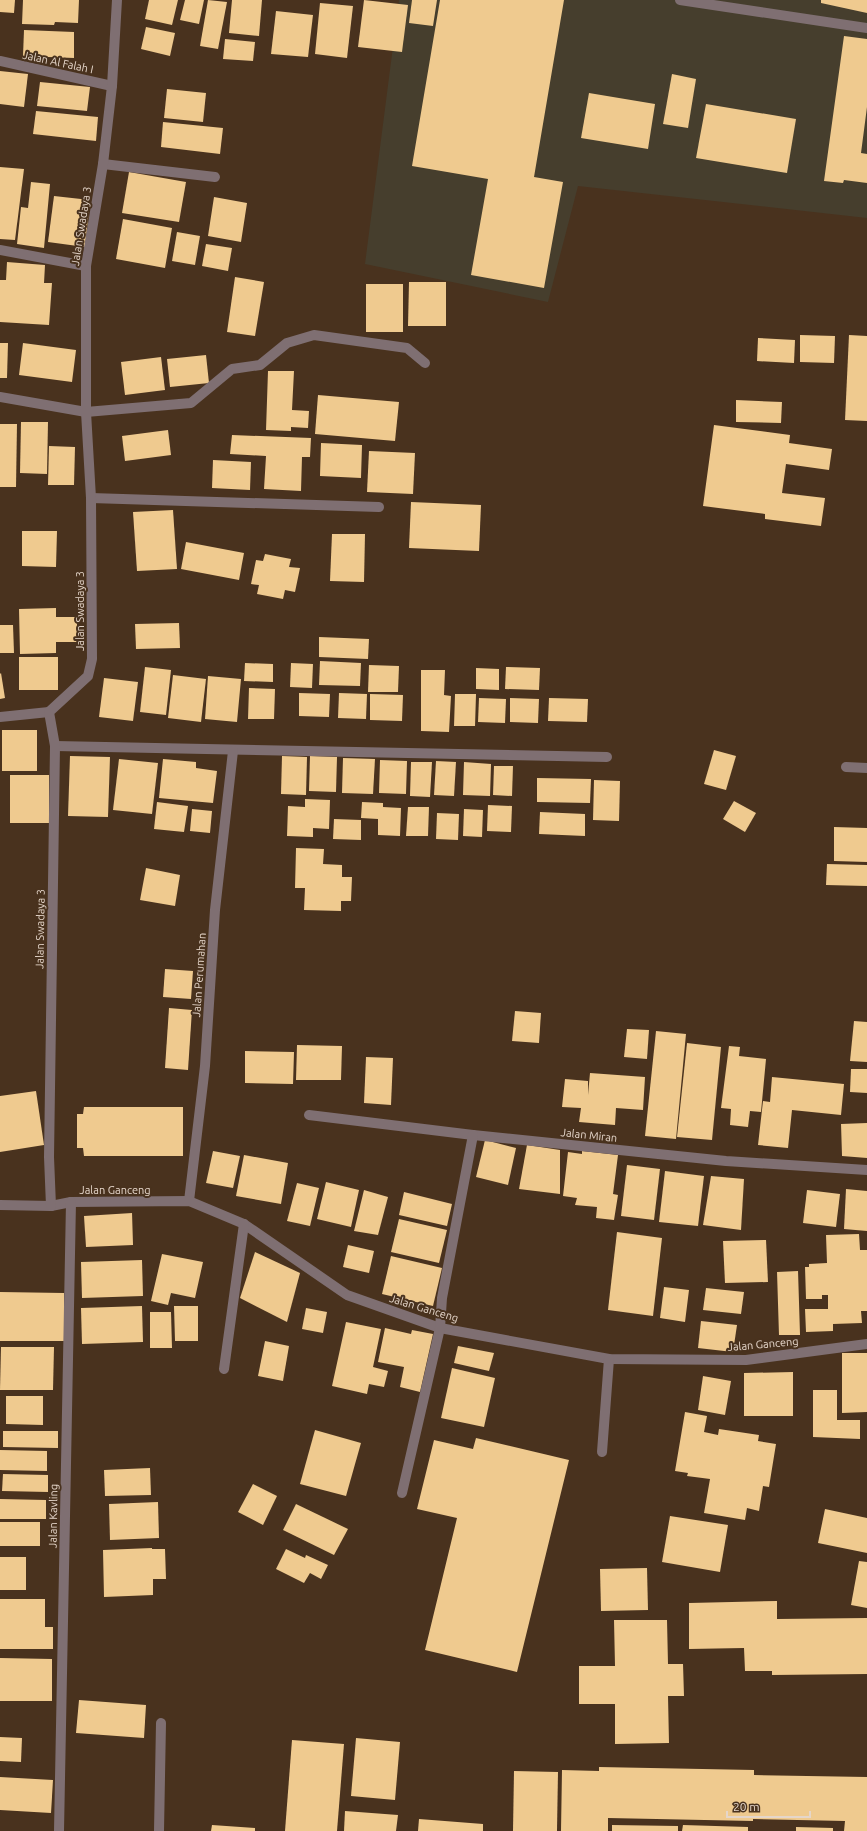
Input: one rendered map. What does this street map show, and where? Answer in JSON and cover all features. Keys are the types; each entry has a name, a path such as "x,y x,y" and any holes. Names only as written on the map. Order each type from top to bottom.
{"street":[{"name":"Jalan Swadaya 3","path":"51,1206 49,1157 55,746 49,712 88,676 92,659 91,498 86,412 86,266 103,164 112,86 116,0"},
{"path":"680,0 867,28"},
{"name":"Jalan Al Falah I","path":"0,61 112,86"},
{"path":"103,164 215,177"},
{"path":"0,250 86,266"},
{"path":"0,397 86,412 191,403 232,370 260,365 287,343 314,335 407,348 425,363"},
{"path":"91,498 379,507"},
{"path":"0,717 49,712"},
{"path":"55,746 233,751 607,757"},
{"name":"Jalan Perumahan","path":"189,1201 205,1066 215,910 233,751"},
{"path":"846,767 867,768"},
{"name":"Jalan Miran","path":"309,1115 473,1135 726,1161 867,1170"},
{"path":"402,1494 440,1328 442,1298 473,1135"},
{"name":"Jalan Ganceng","path":"0,1205 51,1206 71,1202 189,1201 244,1224 347,1296 440,1328 609,1359 746,1360 867,1344"},
{"name":"Jalan Kavling","path":"59,1831 71,1202"},
{"path":"224,1370 244,1224"},
{"path":"602,1452 609,1359"},
{"path":"159,1831 161,1723"}],"shaded area":[{"path":"399,0 867,0 867,218 578,186 548,302 365,264"}],"building":[{"path":"0,0 15,0 14,13 0,12"},
{"path":"23,0 79,0 78,23 55,22 54,25 22,24"},
{"path":"149,0 178,0 172,25 145,19"},
{"path":"185,0 204,0 199,24 180,20"},
{"path":"208,0 227,2 218,49 200,46"},
{"path":"232,0 262,0 259,36 229,33"},
{"path":"364,0 408,5 402,52 358,47"},
{"path":"412,0 437,0 433,26 409,23"},
{"path":"440,0 564,0 534,177 563,182 544,288 471,275 488,179 412,166"},
{"path":"821,0 867,0 867,13 821,3"},
{"path":"320,3 353,6 347,58 315,54"},
{"path":"276,11 313,15 308,57 271,54"},
{"path":"146,27 175,33 170,56 141,49"},
{"path":"24,30 74,32 74,58 23,56"},
{"path":"844,36 867,39 867,107 861,153 867,154 867,183 844,180 843,183 824,181"},
{"path":"225,39 255,42 253,61 223,59"},
{"path":"0,71 28,74 24,107 0,104"},
{"path":"672,74 696,79 688,128 663,124"},
{"path":"40,82 90,87 87,111 37,106"},
{"path":"167,89 206,93 203,122 164,118"},
{"path":"589,93 655,104 648,149 581,138"},
{"path":"706,104 796,119 787,173 696,158"},
{"path":"36,111 98,117 96,141 33,134"},
{"path":"163,122 223,128 220,154 161,147"},
{"path":"0,167 24,169 15,240 0,239"},
{"path":"129,172 186,182 179,222 122,213"},
{"path":"31,182 50,184 44,248 17,244 21,207 28,208"},
{"path":"54,196 90,200 85,247 48,242"},
{"path":"214,197 247,203 241,242 208,236"},
{"path":"123,219 172,228 165,268 116,259"},
{"path":"177,232 200,236 195,265 172,261"},
{"path":"206,244 232,248 228,271 202,266"},
{"path":"7,262 45,265 44,283 52,283 49,325 0,322 0,280 6,280"},
{"path":"235,277 264,282 255,336 227,332"},
{"path":"409,282 446,282 446,326 408,326"},
{"path":"366,284 403,284 403,332 366,332"},
{"path":"800,335 835,336 834,363 800,362"},
{"path":"849,335 867,336 867,421 845,420"},
{"path":"758,338 795,340 794,363 757,361"},
{"path":"0,343 8,343 7,378 0,378"},
{"path":"23,343 76,350 72,382 19,375"},
{"path":"206,355 209,383 170,387 167,359"},
{"path":"161,357 165,390 125,395 121,362"},
{"path":"268,371 294,371 292,410 309,411 308,428 291,427 291,431 266,430"},
{"path":"318,395 399,402 395,441 315,434"},
{"path":"736,400 782,402 781,423 736,422"},
{"path":"21,422 48,422 47,474 20,473"},
{"path":"0,424 17,424 16,487 0,487"},
{"path":"714,425 790,435 789,443 832,449 829,470 786,464 782,493 825,498 821,526 765,519 765,514 703,506"},
{"path":"168,430 171,455 125,461 122,436"},
{"path":"232,435 311,438 310,457 302,457 301,491 264,489 266,456 230,454"},
{"path":"321,443 362,445 361,478 320,476"},
{"path":"49,446 75,447 74,485 48,485"},
{"path":"369,451 415,453 413,494 367,492"},
{"path":"213,460 251,462 250,490 212,488"},
{"path":"411,502 481,505 479,551 409,548"},
{"path":"173,510 177,569 137,571 133,512"},
{"path":"22,531 57,531 56,567 22,566"},
{"path":"332,534 365,534 364,582 330,581"},
{"path":"186,542 244,553 239,580 181,569"},
{"path":"265,554 291,559 289,567 300,568 295,592 285,590 283,599 257,594 259,585 251,584 256,560 263,561"},
{"path":"56,608 56,617 77,617 77,642 56,642 56,653 20,654 19,609"},
{"path":"179,623 180,648 136,649 135,624"},
{"path":"0,625 13,625 14,653 0,653"},
{"path":"319,637 369,639 368,659 319,657"},
{"path":"19,657 58,657 58,690 19,690"},
{"path":"320,661 361,663 360,686 319,685"},
{"path":"245,663 273,664 273,682 244,681"},
{"path":"291,663 313,664 312,688 290,687"},
{"path":"369,665 399,666 398,692 368,692"},
{"path":"145,667 171,670 166,715 140,712"},
{"path":"506,667 540,668 539,690 505,689"},
{"path":"476,668 499,669 499,690 476,689"},
{"path":"421,670 445,670 444,695 451,696 449,732 421,731"},
{"path":"1,673 5,698 0,699 0,674"},
{"path":"173,675 206,679 201,722 168,718"},
{"path":"208,676 241,679 237,722 205,719"},
{"path":"104,678 138,682 133,721 99,717"},
{"path":"249,688 275,689 274,719 248,719"},
{"path":"299,693 330,694 329,717 299,716"},
{"path":"339,693 367,694 366,719 338,718"},
{"path":"370,694 403,695 402,721 370,720"},
{"path":"455,694 476,694 475,726 454,726"},
{"path":"479,698 506,699 505,723 478,722"},
{"path":"510,698 539,699 538,723 510,722"},
{"path":"549,698 588,699 587,722 548,721"},
{"path":"2,730 37,730 37,771 2,771"},
{"path":"714,750 736,756 726,790 704,784"},
{"path":"70,756 110,757 108,817 68,816"},
{"path":"282,756 307,757 306,795 281,794"},
{"path":"310,756 337,757 336,792 309,791"},
{"path":"343,758 375,759 373,794 342,793"},
{"path":"119,759 158,763 152,814 113,810"},
{"path":"163,759 196,762 196,768 217,771 213,803 159,798"},
{"path":"380,760 407,761 406,794 379,793"},
{"path":"436,761 456,762 454,796 434,795"},
{"path":"411,762 432,762 430,797 410,796"},
{"path":"464,762 491,764 490,796 463,795"},
{"path":"494,766 513,766 512,796 493,795"},
{"path":"10,775 49,775 49,823 10,823"},
{"path":"537,778 591,779 590,803 537,802"},
{"path":"594,780 620,781 619,821 593,820"},
{"path":"305,799 330,800 329,829 313,828 313,837 287,836 288,806 305,807"},
{"path":"734,801 756,813 745,832 723,819"},
{"path":"157,802 188,806 184,832 154,829"},
{"path":"362,802 383,803 383,807 401,808 400,836 378,835 378,819 361,818"},
{"path":"488,805 512,806 511,832 487,831"},
{"path":"408,807 429,807 428,836 406,836"},
{"path":"192,809 212,811 210,833 190,831"},
{"path":"464,809 483,810 482,837 463,836"},
{"path":"540,812 585,814 585,836 539,834"},
{"path":"437,813 459,814 458,840 436,839"},
{"path":"334,819 361,820 361,840 333,839"},
{"path":"834,827 867,828 867,862 834,861"},
{"path":"296,848 324,849 323,864 342,865 342,877 352,877 351,901 341,901 341,911 304,910 305,888 295,888"},
{"path":"827,864 867,865 867,886 826,885"},
{"path":"146,868 180,875 175,906 140,900"},
{"path":"165,969 193,971 191,999 163,997"},
{"path":"169,1008 192,1010 188,1070 165,1068"},
{"path":"515,1011 541,1013 539,1043 512,1041"},
{"path":"854,1021 867,1022 867,1062 850,1061"},
{"path":"627,1029 649,1030 647,1059 624,1057"},
{"path":"656,1031 686,1034 676,1139 645,1136"},
{"path":"687,1043 721,1047 712,1140 677,1137"},
{"path":"297,1045 342,1046 341,1080 296,1080"},
{"path":"729,1046 740,1047 739,1056 766,1059 761,1112 750,1111 748,1127 730,1125 731,1109 721,1108"},
{"path":"245,1051 294,1052 293,1084 245,1083"},
{"path":"366,1057 393,1058 391,1105 364,1103"},
{"path":"851,1069 867,1069 867,1093 850,1092"},
{"path":"590,1073 645,1077 643,1110 616,1108 615,1125 579,1122 581,1108 562,1107 565,1079 588,1081 588,1095"},
{"path":"772,1077 844,1084 841,1115 792,1110 788,1148 758,1145 763,1101 770,1102"},
{"path":"36,1091 44,1145 0,1152 0,1096"},
{"path":"84,1107 183,1107 183,1156 84,1156 83,1148 77,1148 77,1114 83,1114"},
{"path":"867,1123 867,1158 842,1156 841,1124"},
{"path":"485,1140 516,1148 508,1185 476,1177"},
{"path":"527,1145 560,1150 560,1194 519,1189"},
{"path":"213,1151 240,1156 233,1188 206,1183"},
{"path":"582,1151 618,1155 613,1194 618,1195 614,1220 596,1218 597,1207 575,1205 577,1198 563,1196 568,1152 582,1154"},
{"path":"244,1155 288,1163 281,1204 236,1196"},
{"path":"627,1165 660,1169 654,1220 621,1216"},
{"path":"665,1171 704,1176 698,1226 659,1222"},
{"path":"711,1176 744,1179 741,1230 703,1225"},
{"path":"326,1182 359,1190 351,1227 317,1219"},
{"path":"297,1183 319,1188 310,1226 287,1221"},
{"path":"846,1189 867,1191 867,1231 844,1229"},
{"path":"364,1190 388,1197 378,1235 354,1231"},
{"path":"807,1190 840,1194 836,1227 803,1223"},
{"path":"404,1192 452,1204 447,1226 399,1215"},
{"path":"132,1213 133,1245 86,1247 84,1216"},
{"path":"399,1219 447,1230 439,1263 391,1252"},
{"path":"617,1232 662,1238 653,1316 608,1310"},
{"path":"859,1234 860,1250 867,1250 867,1311 861,1311 862,1323 833,1324 833,1331 806,1332 805,1309 828,1309 828,1295 822,1295 822,1299 806,1299 805,1267 809,1267 809,1264 827,1263 826,1235"},
{"path":"766,1240 768,1282 725,1283 723,1241"},
{"path":"348,1245 374,1251 369,1273 343,1267"},
{"path":"255,1252 300,1273 287,1322 240,1298"},
{"path":"162,1254 203,1262 195,1298 171,1293 168,1305 151,1301"},
{"path":"391,1256 442,1268 433,1306 382,1294"},
{"path":"142,1260 143,1296 82,1298 81,1262"},
{"path":"798,1271 800,1335 779,1335 777,1272"},
{"path":"664,1287 689,1290 685,1322 660,1318"},
{"path":"706,1288 744,1292 741,1314 703,1310"},
{"path":"0,1292 64,1293 64,1341 0,1341"},
{"path":"142,1306 143,1342 82,1344 81,1308"},
{"path":"174,1306 198,1306 198,1341 175,1341"},
{"path":"306,1308 327,1312 323,1333 302,1329"},
{"path":"150,1312 171,1312 172,1348 150,1348"},
{"path":"701,1321 737,1325 733,1352 698,1348"},
{"path":"346,1322 381,1329 373,1367 388,1371 384,1387 369,1384 367,1394 332,1386"},
{"path":"385,1328 411,1334 412,1330 433,1334 420,1392 400,1387 404,1367 378,1362"},
{"path":"265,1341 289,1346 283,1381 258,1376"},
{"path":"458,1346 494,1353 489,1371 454,1363"},
{"path":"1,1347 54,1347 53,1390 0,1390"},
{"path":"842,1353 867,1353 867,1412 842,1413"},
{"path":"452,1368 495,1378 484,1427 441,1418"},
{"path":"793,1372 793,1416 744,1416 744,1373"},
{"path":"703,1376 731,1381 725,1415 698,1410"},
{"path":"813,1390 837,1390 837,1420 860,1420 860,1439 813,1437"},
{"path":"6,1396 43,1396 43,1425 6,1424"},
{"path":"685,1412 707,1416 704,1432 718,1435 719,1429 759,1435 758,1441 776,1444 769,1487 763,1486 759,1511 747,1508 745,1520 704,1513 710,1479 687,1476 688,1473 675,1471"},
{"path":"315,1430 361,1443 346,1496 300,1484"},
{"path":"3,1431 58,1431 58,1448 3,1447"},
{"path":"476,1438 569,1460 517,1672 425,1650 457,1518 417,1509 434,1440 473,1449"},
{"path":"0,1450 47,1451 47,1471 0,1470"},
{"path":"150,1468 151,1495 105,1496 104,1470"},
{"path":"3,1474 48,1475 48,1492 2,1491"},
{"path":"253,1484 277,1496 263,1525 238,1512"},
{"path":"0,1499 46,1500 46,1519 0,1519"},
{"path":"158,1502 159,1538 110,1540 109,1504"},
{"path":"296,1504 348,1529 334,1555 283,1530"},
{"path":"825,1509 867,1518 867,1553 818,1543"},
{"path":"670,1516 728,1525 720,1572 662,1562"},
{"path":"0,1522 40,1522 40,1546 0,1546"},
{"path":"152,1548 165,1549 166,1579 153,1579 153,1595 104,1597 103,1550"},
{"path":"286,1549 305,1558 306,1555 328,1565 321,1579 310,1573 304,1583 276,1569"},
{"path":"0,1557 26,1557 26,1590 0,1590"},
{"path":"859,1561 867,1562 867,1608 851,1605"},
{"path":"647,1568 648,1610 601,1611 600,1569"},
{"path":"0,1599 45,1599 45,1627 53,1627 53,1649 0,1649"},
{"path":"777,1601 777,1619 867,1618 867,1674 772,1675 772,1671 745,1671 744,1648 689,1649 689,1603"},
{"path":"614,1620 667,1620 668,1664 683,1664 684,1696 668,1696 669,1743 615,1744 615,1704 579,1704 579,1666 615,1666"},
{"path":"0,1658 52,1659 52,1701 0,1701"},
{"path":"79,1700 146,1705 144,1738 76,1733"},
{"path":"0,1737 22,1738 21,1762 0,1761"},
{"path":"356,1738 400,1742 395,1800 351,1796"},
{"path":"292,1740 344,1744 337,1831 285,1831"},
{"path":"599,1767 754,1770 754,1775 867,1777 867,1831 844,1831 845,1821 608,1818 608,1831 561,1831 562,1770 599,1771"},
{"path":"514,1771 558,1772 557,1831 513,1831"},
{"path":"0,1777 53,1780 51,1813 0,1810"},
{"path":"345,1811 398,1815 396,1831 344,1831"},
{"path":"419,1819 483,1824 483,1831 418,1831"},
{"path":"212,1825 255,1828 255,1831 211,1831"},
{"path":"612,1825 678,1826 678,1831 612,1831"},
{"path":"683,1825 748,1827 748,1831 682,1831"},
{"path":"796,1827 833,1828 833,1831 796,1831"}]}
